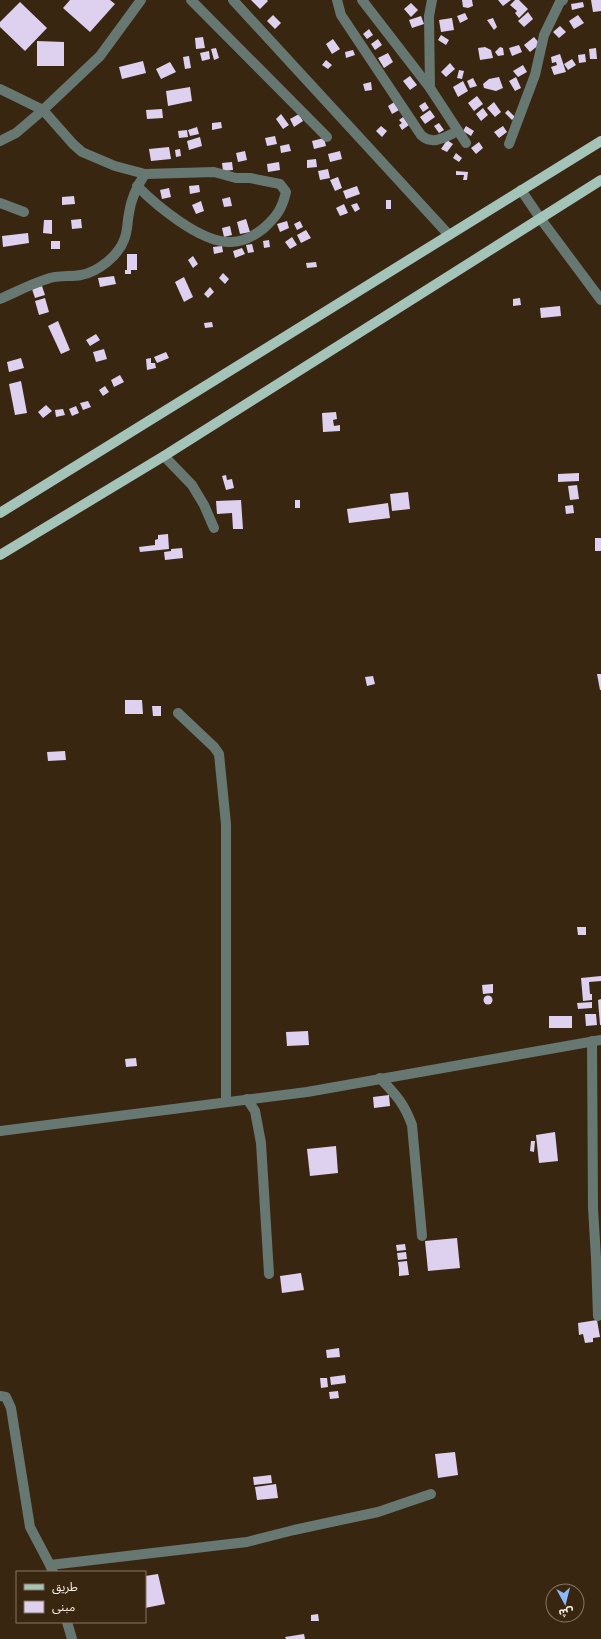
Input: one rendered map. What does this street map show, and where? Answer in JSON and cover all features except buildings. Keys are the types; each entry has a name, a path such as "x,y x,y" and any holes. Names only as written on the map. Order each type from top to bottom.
{"main road":[{"path":"0,513 601,141"},
{"path":"0,555 164,456 601,180"}],"street":[{"path":"0,141 16,133 43,110 100,56 141,0"},
{"path":"191,0 327,136"},
{"path":"233,0 449,235"},
{"path":"336,0 341,14 421,135 428,140 437,140 458,130"},
{"path":"362,0 430,88 466,143"},
{"path":"430,88 429,16 432,0"},
{"path":"509,144 535,75 544,36 560,2 563,0"},
{"path":"0,89 43,110 82,152 115,166 145,174 214,172 236,178 250,178 280,184 286,192 282,208 261,230 247,239 228,243 210,238 188,227 164,210 137,186"},
{"path":"2,296 49,278 82,275 98,269 117,251 124,241 128,230 129,212 137,186 145,174"},
{"path":"521,190 601,300"},
{"path":"0,203 24,212"},
{"path":"164,456 192,485 204,505 214,528"},
{"path":"178,713 219,754 226,824 226,1102"},
{"path":"0,1131 307,1092 596,1040 594,1208 598,1261 598,1316"},
{"path":"380,1078 406,1109 412,1125 422,1236"},
{"path":"247,1099 255,1111 261,1143 269,1274"},
{"path":"0,1396 6,1397 11,1408 30,1527 52,1568 247,1542 294,1530 378,1512 431,1494"},
{"path":"67,1623 72,1639"}]}
